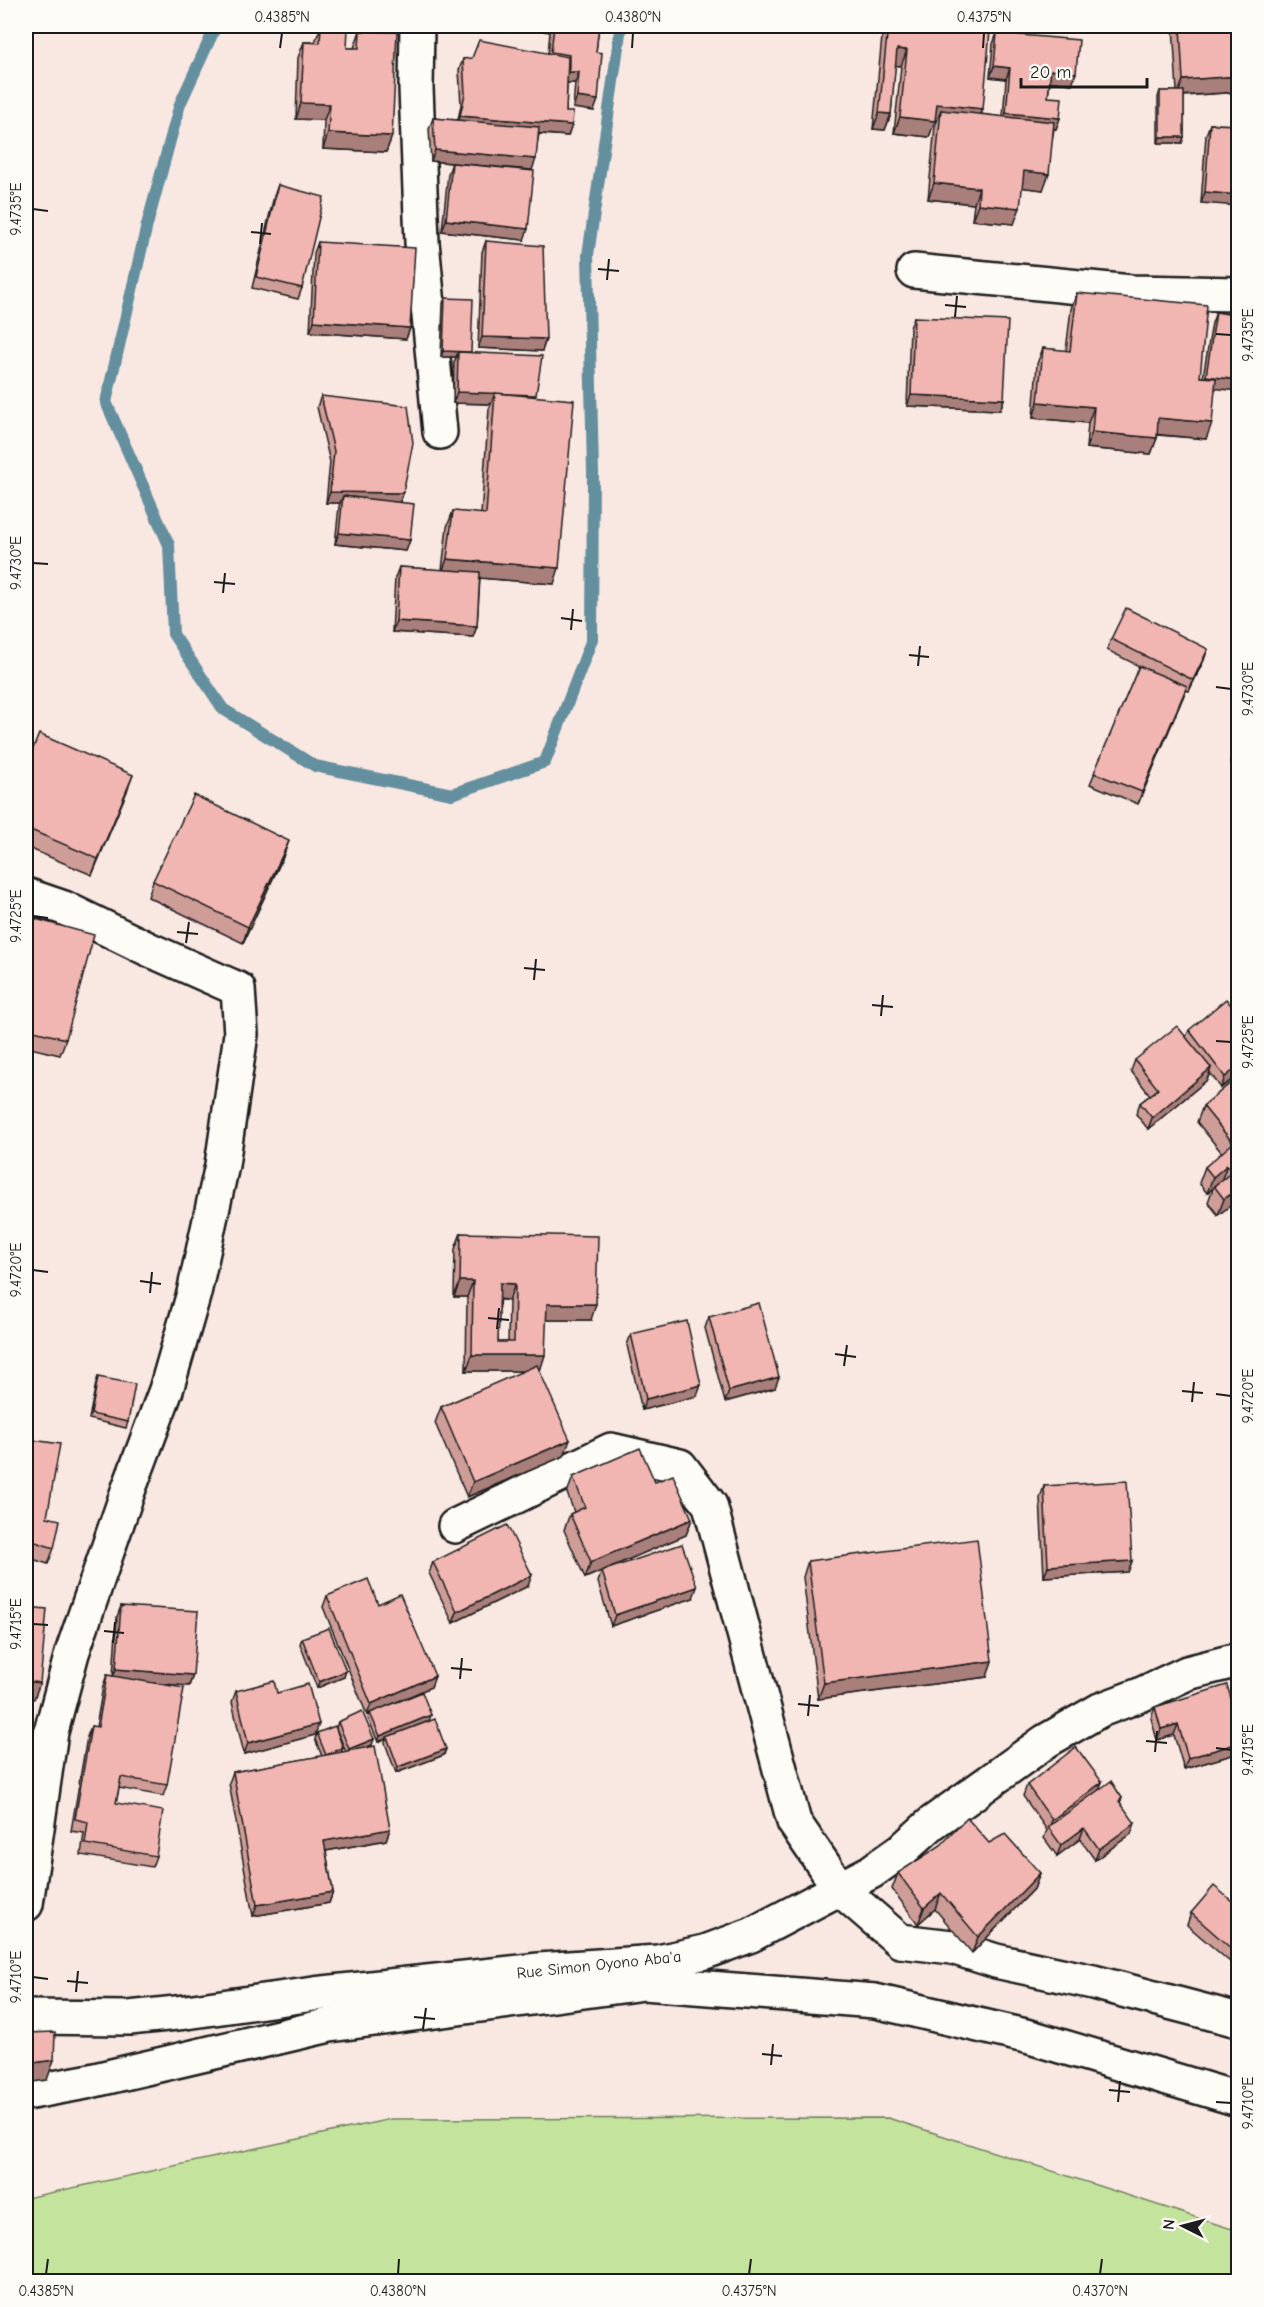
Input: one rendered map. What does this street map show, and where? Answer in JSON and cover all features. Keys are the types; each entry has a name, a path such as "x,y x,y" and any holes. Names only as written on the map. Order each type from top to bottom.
{"street":[{"path":"417,26 416,88 422,242 440,432"},
{"path":"914,272 1131,292 1239,294"},
{"path":"26,895 64,908 238,989 242,1034 222,1166 194,1293 166,1390 72,1653 51,1732 26,1904"},
{"path":"455,1526 612,1450 680,1466 710,1505 794,1822 840,1889 900,1941 952,1947 996,1961 1093,1982 1239,2020"},
{"name":"Rue Simon Oyono Aba'a","path":"26,2017 129,2018 314,1994 539,1970 658,1962 705,1952 751,1935 840,1889 894,1855 932,1823 1055,1736 1100,1710 1140,1695 1187,1673 1239,1660"},
{"path":"26,2093 86,2082 330,2025 644,1983 875,2001 1030,2037 1239,2099"}],"green space":[{"path":"888,2118 1238,2231 1238,2281 26,2281 26,2198 391,2119"}],"building":[{"path":"321,26 348,28 347,48 359,48 360,31 397,32 392,136 328,133 330,104 301,103 304,42 320,43"},
{"path":"554,26 599,26 596,52 602,53 598,100 577,97 579,72 569,72 569,55 551,52"},
{"path":"888,26 934,26 990,31 983,109 937,104 935,121 900,117 907,50 897,49 891,114 879,113"},
{"path":"1180,26 1239,26 1239,76 1183,80"},
{"path":"997,33 1079,40 1076,73 1051,70 1048,97 1062,98 1060,118 1006,113 1010,68 994,66"},
{"path":"479,40 568,57 566,112 573,112 572,125 460,116 465,94 463,59 472,58"},
{"path":"1160,91 1184,91 1184,137 1160,137"},
{"path":"941,110 1054,122 1049,174 1024,171 1020,208 978,204 979,188 934,183"},
{"path":"433,118 539,127 536,159 435,150"},
{"path":"1210,124 1239,125 1239,195 1205,192"},
{"path":"452,163 534,171 528,229 446,220"},
{"path":"278,185 324,197 302,288 256,277"},
{"path":"486,241 543,246 546,339 482,337"},
{"path":"318,242 415,248 410,328 314,321"},
{"path":"1077,293 1207,305 1200,377 1216,378 1212,423 1158,418 1157,438 1092,432 1094,407 1038,402 1043,348 1070,351"},
{"path":"445,298 473,299 471,352 443,351"},
{"path":"1216,312 1239,316 1239,380 1206,376"},
{"path":"914,317 1008,321 1004,399 911,395"},
{"path":"458,352 542,356 536,395 457,392"},
{"path":"495,393 574,400 559,568 447,559 453,511 486,514"},
{"path":"321,396 408,406 413,443 403,493 330,492 334,451"},
{"path":"343,496 414,504 410,540 339,533"},
{"path":"399,567 480,572 477,626 396,621"},
{"path":"1126,608 1208,649 1193,680 1111,639"},
{"path":"1139,666 1187,686 1142,792 1094,773"},
{"path":"39,734 133,775 98,859 26,828 26,766"},
{"path":"1239,744 1239,755 1234,751"},
{"path":"194,795 289,841 248,927 153,881"},
{"path":"32,918 94,935 66,1039 26,1029 26,940"},
{"path":"1226,999 1239,1015 1239,1066 1225,1077 1189,1030"},
{"path":"1177,1026 1211,1068 1152,1118 1140,1103 1158,1089 1135,1060"},
{"path":"1239,1076 1239,1188 1224,1199 1214,1186 1232,1172 1227,1165 1213,1177 1205,1167 1233,1143 1203,1106"},
{"path":"461,1233 598,1236 596,1304 547,1304 545,1355 472,1355 473,1281 460,1281","holes":["500,1283 515,1284 514,1342 498,1342"]},
{"path":"759,1303 779,1377 729,1391 709,1317"},
{"path":"687,1321 701,1385 646,1399 631,1334"},
{"path":"537,1365 570,1440 473,1482 441,1407"},
{"path":"98,1377 135,1384 128,1422 91,1414"},
{"path":"26,1439 60,1444 47,1517 60,1520 54,1548 26,1539"},
{"path":"640,1448 655,1482 673,1475 692,1519 591,1562 570,1514 585,1507 573,1477"},
{"path":"1127,1481 1132,1561 1048,1566 1044,1486"},
{"path":"507,1525 532,1575 457,1612 433,1562"},
{"path":"977,1539 992,1661 824,1683 808,1561"},
{"path":"682,1544 697,1587 615,1615 602,1571"},
{"path":"368,1579 378,1604 400,1594 435,1676 371,1704 327,1596"},
{"path":"121,1606 198,1611 193,1675 116,1669"},
{"path":"26,1607 47,1609 40,1683 26,1681"},
{"path":"329,1628 346,1671 319,1682 302,1638"},
{"path":"107,1675 184,1688 167,1785 121,1777 116,1803 163,1811 156,1856 85,1844 88,1822 75,1819 91,1726 98,1727"},
{"path":"274,1681 277,1693 308,1684 319,1724 248,1743 236,1691"},
{"path":"1227,1685 1239,1725 1239,1743 1188,1758 1178,1724 1161,1729 1155,1707"},
{"path":"422,1692 431,1715 380,1736 370,1713"},
{"path":"362,1711 374,1739 349,1749 338,1722"},
{"path":"435,1719 446,1749 398,1767 387,1737"},
{"path":"335,1726 343,1748 326,1755 317,1733"},
{"path":"375,1746 390,1829 324,1841 333,1892 257,1905 233,1772"},
{"path":"1076,1747 1102,1782 1052,1820 1027,1785"},
{"path":"1111,1781 1122,1798 1119,1801 1135,1823 1099,1849 1084,1828 1061,1845 1048,1827"},
{"path":"967,1818 989,1843 1005,1834 1040,1873 978,1937 941,1893 924,1908 898,1873 941,1845"},
{"path":"1214,1886 1239,1907 1239,1945 1234,1951 1191,1913"},
{"path":"55,2032 54,2060 26,2064 26,2033"}],"waterway":[{"path":"216,26 180,104 147,225 106,402 169,545 173,634 223,709 315,766 452,794 545,762 592,639 593,472 588,255 621,26"}]}
